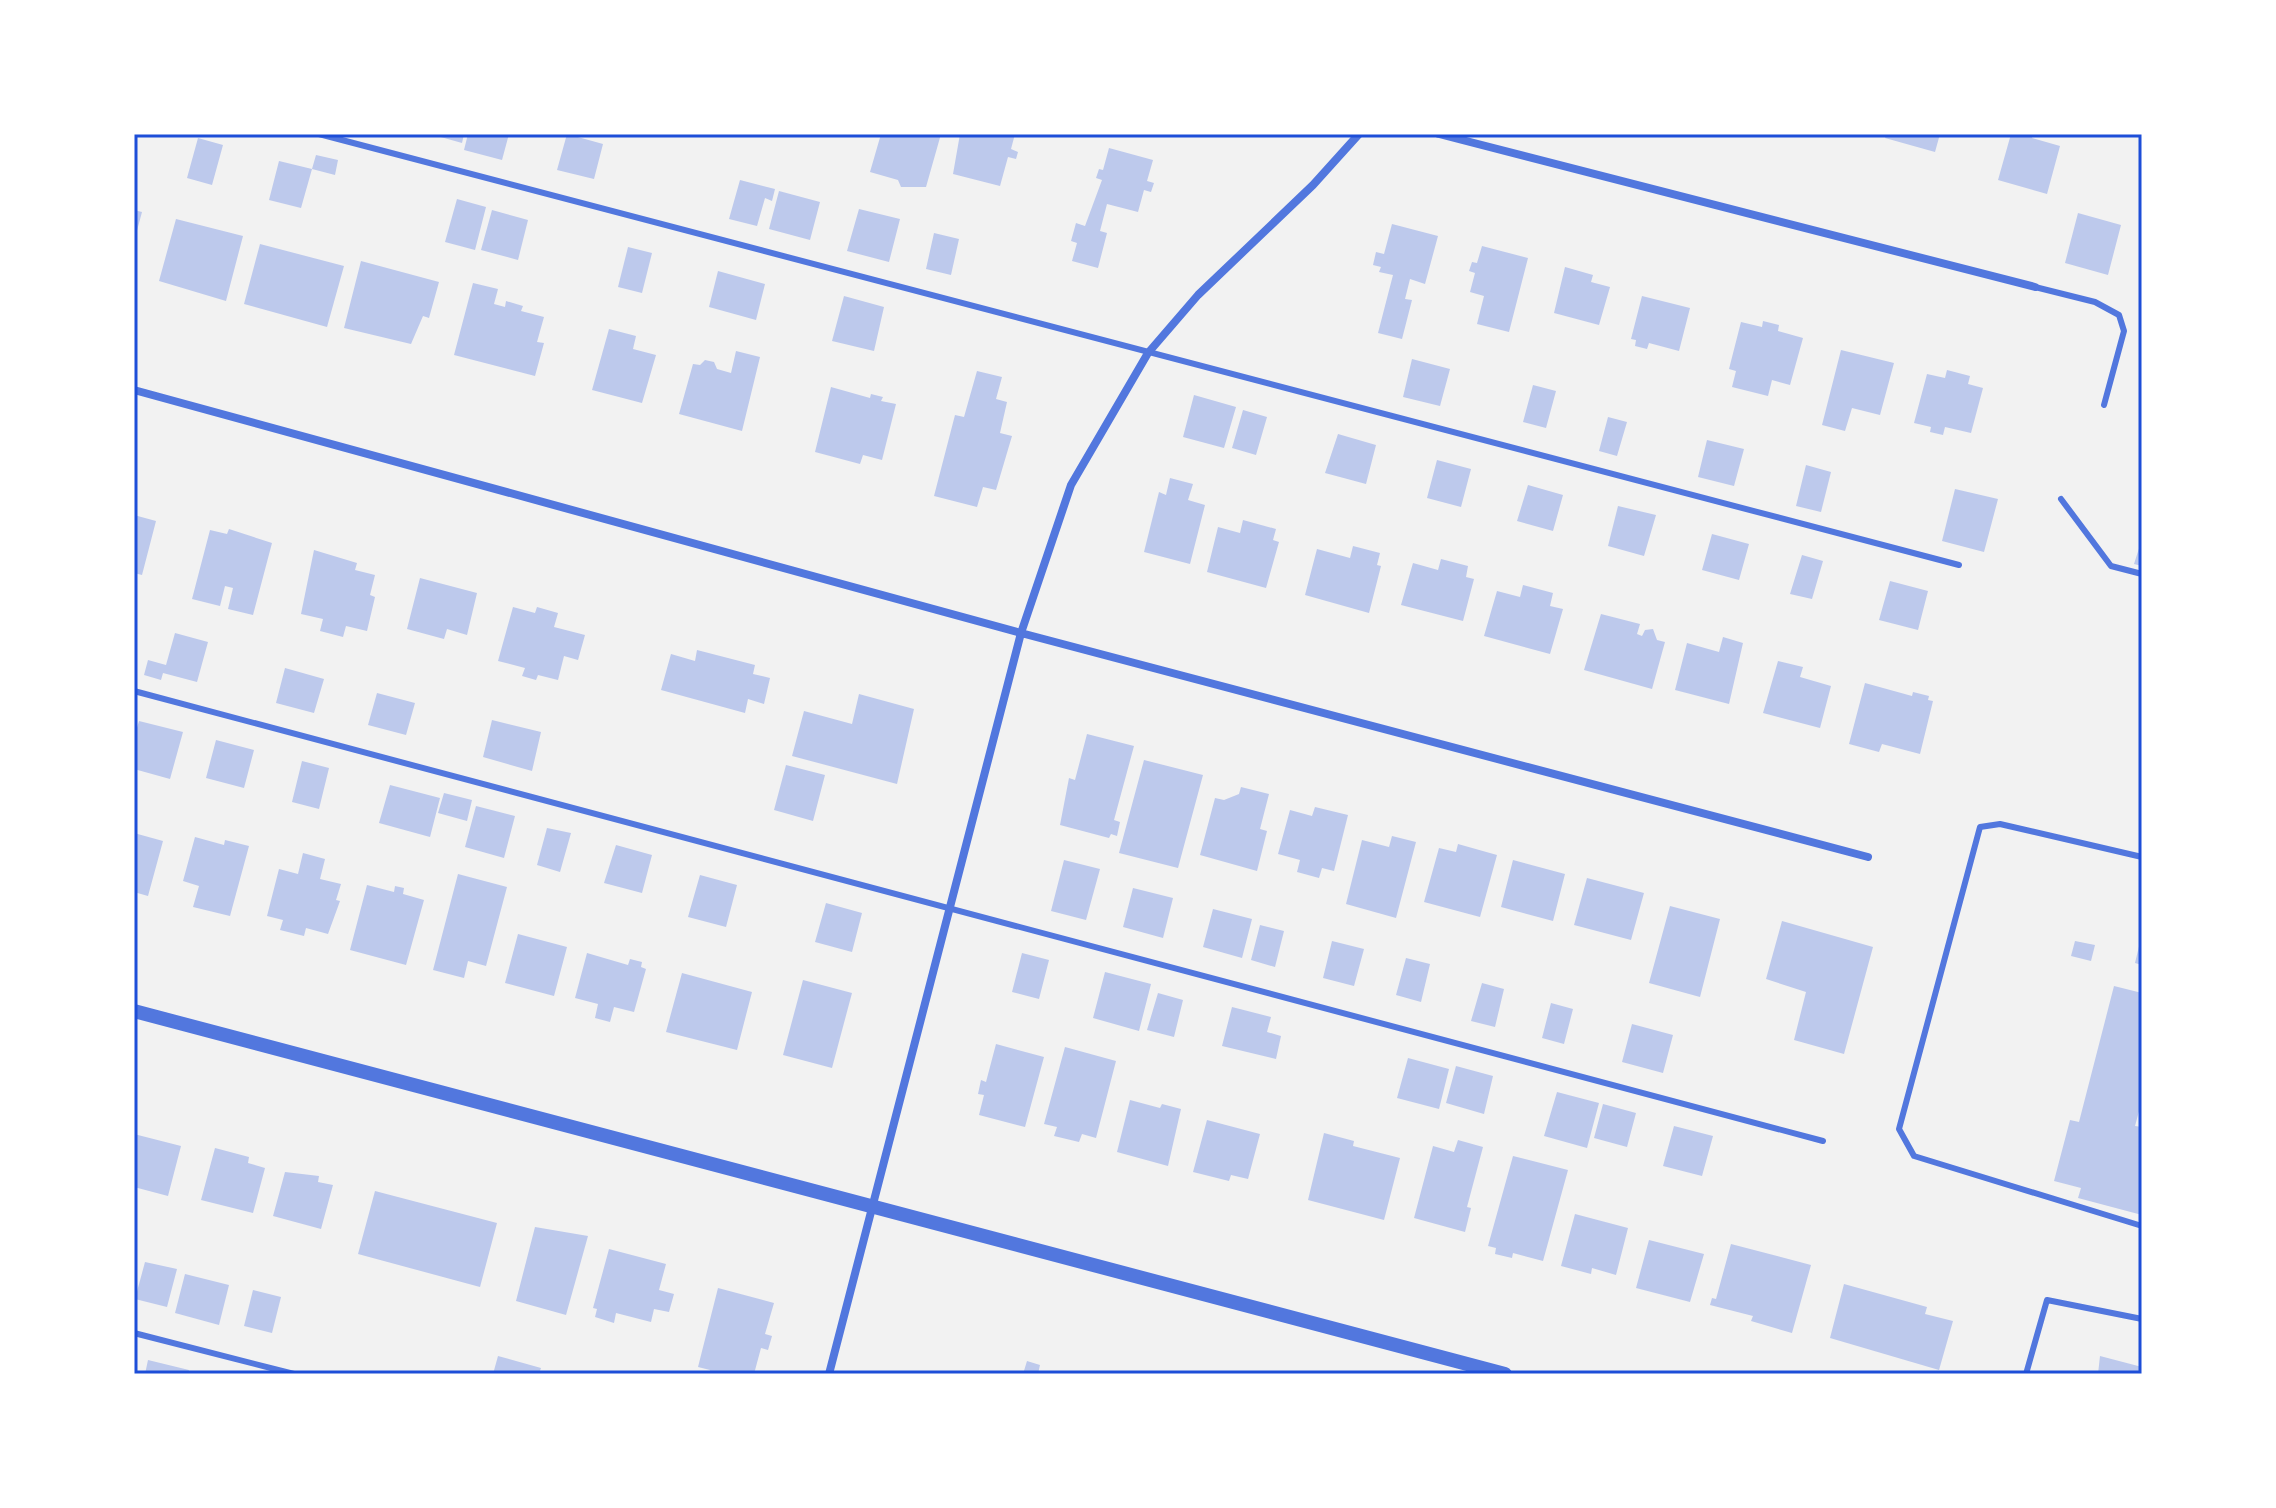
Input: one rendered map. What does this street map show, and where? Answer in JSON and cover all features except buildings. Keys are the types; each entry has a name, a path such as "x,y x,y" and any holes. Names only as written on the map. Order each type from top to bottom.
{"street":[{"path":"829,1374 948,905 1021,633 1071,485 1148,353 1198,295 1313,185 1359,134"},
{"path":"1439,134 2035,287"},
{"path":"134,390 1021,633 1868,857"},
{"path":"134,1011 1505,1374"}],"lane":[{"path":"319,134 1959,565"},
{"path":"2035,287 2095,302 2119,315 2124,331 2104,405"},
{"path":"2061,499 2111,566 2142,574"},
{"path":"134,691 948,905 1823,1141"},
{"path":"2142,857 2000,824 1980,827 1899,1129 1914,1156 2142,1226"},
{"path":"2026,1374 2047,1300 2142,1319"},
{"path":"134,1333 294,1374"}]}
